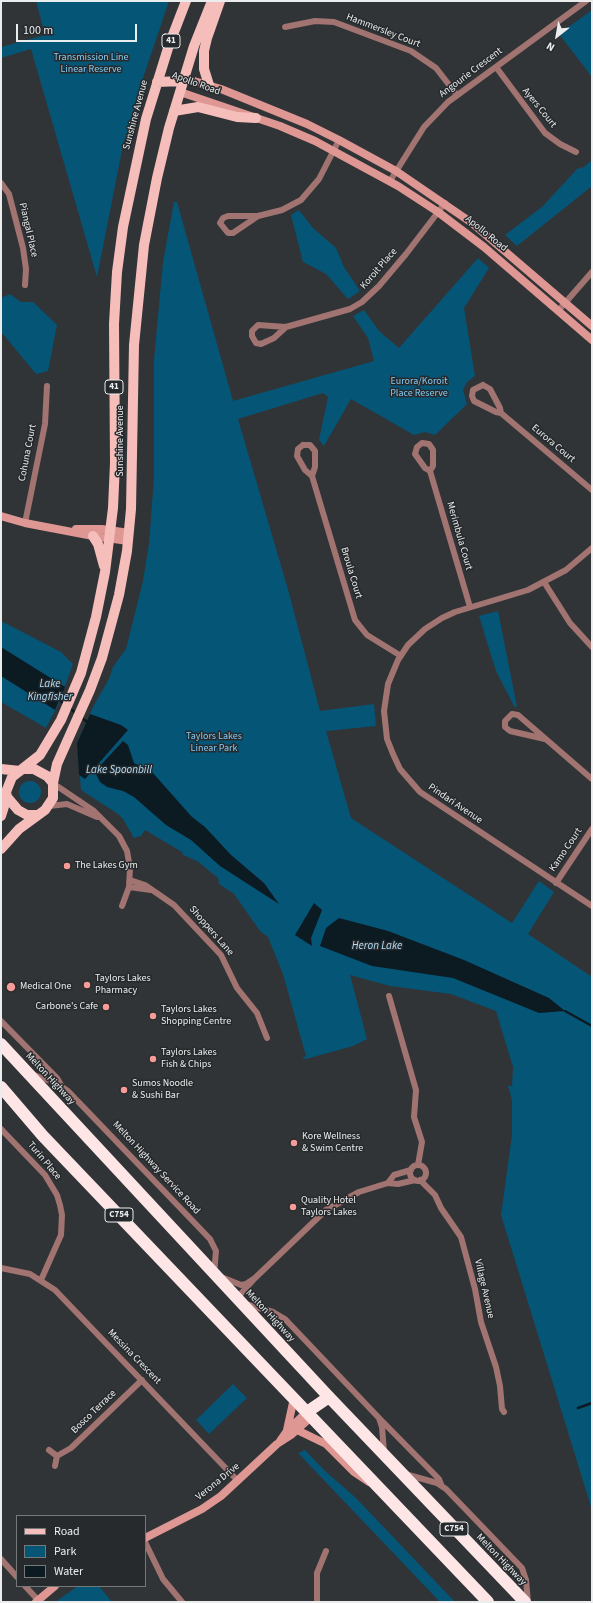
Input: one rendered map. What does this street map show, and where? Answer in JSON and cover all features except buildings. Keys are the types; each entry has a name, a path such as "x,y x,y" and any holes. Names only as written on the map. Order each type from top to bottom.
{"highway":[{"name":"Melton Highway","path":"1,1044 328,1397 525,1602"},
{"name":"C754","path":"1,1087 43,1136 488,1602"},
{"path":"309,1414 328,1397"}],"main road":[{"name":"Sunshine Avenue","path":"21,770 40,755 61,720 74,692 88,647 105,572 110,534 115,469 114,324 116,272 131,182 146,119 157,82 186,1"},
{"name":"Sunshine Avenue","path":"53,784 57,764 102,658 111,629 122,583 129,537 133,486 133,359 144,246 154,193 174,111 183,81 212,1"},
{"path":"209,85 204,69 204,51 220,1"},
{"name":"Apollo Road","path":"157,82 183,81"},
{"name":"Apollo Road","path":"157,82 180,92"},
{"path":"174,111 198,107 237,116 256,118"},
{"path":"93,536 100,549 105,572"},
{"path":"1,769 34,769 43,773 53,784"},
{"name":"41","path":"1,816 5,791 12,777 21,770"},
{"name":"41","path":"49,806 54,794 53,784"},
{"path":"5,791 14,807 28,815 38,815"},
{"path":"1,849 19,829 49,806"}],"street":[{"name":"Angourie Crescent","path":"390,181 424,127 457,95 586,1"},
{"name":"Hammersley Court","path":"285,27 315,21 334,22 411,51 436,68 457,95"},
{"name":"Ayers Court","path":"496,68 545,133 560,144 576,152"},
{"name":"Apollo Road","path":"183,81 194,81 209,85 307,124 396,172 444,203 501,246 592,326"},
{"name":"Apollo Road","path":"180,92 287,129 334,150 390,181 438,212 493,254 592,340"},
{"path":"258,216 228,216 223,218 220,224 228,233 233,233 258,216 292,205 307,195 319,180 339,140"},
{"name":"Piangal Place","path":"1,183 9,194 23,248 26,269 25,285"},
{"name":"Koroit Place","path":"286,327 274,338 261,344 256,343 252,336 252,331 258,325 286,327 350,309 368,298 413,246 444,203"},
{"path":"558,311 592,272"},
{"name":"Eurora Court","path":"501,413 500,408 489,388 483,385 474,389 472,396 475,402 501,413 592,490"},
{"name":"Cohuna Court","path":"24,523 45,424 47,386"},
{"name":"Broula Court","path":"312,476 315,467 315,451 310,445 303,445 298,449 297,456 305,470 312,476 355,620 367,634 401,656"},
{"name":"Merimbula Court","path":"430,471 470,607"},
{"path":"1,516 24,523 129,537"},
{"path":"63,529 93,536 110,534"},
{"name":"Pindari Avenue","path":"592,548 581,559 528,590 470,607 433,623 416,637 401,656 388,684 384,711 387,739 400,769 420,792 431,801 592,906"},
{"path":"546,580 570,623 592,647"},
{"path":"545,739 510,732 505,727 505,721 512,714 518,715 592,779"},
{"path":"53,784 94,811 119,836 127,851 130,863 129,883 122,906"},
{"path":"49,806 67,804 105,821"},
{"name":"Kamo Court","path":"556,882 592,829"},
{"name":"Shoppers Lane","path":"129,883 150,890 181,911 221,955 237,988 257,1013 267,1038"},
{"path":"388,1183 394,1176 411,1170 418,1165 422,1146 414,1117 416,1090 389,996"},
{"name":"Melton Highway Service Road","path":"1,1021 58,1078 61,1086"},
{"name":"Melton Highway Service Road","path":"27,1072 61,1086 71,1094 212,1242 216,1252 214,1274"},
{"name":"Turin Place","path":"1,1129 45,1175 57,1194 60,1205 62,1215 61,1235 41,1280"},
{"path":"214,1274 241,1285 246,1284 255,1278 326,1210 348,1197 388,1183 398,1184 424,1177 425,1173 422,1167 418,1165"},
{"path":"411,1170 411,1177 417,1180"},
{"name":"Village Avenue","path":"417,1180 435,1195 441,1208 461,1237 475,1289 481,1322 496,1367 500,1386 502,1409 504,1412"},
{"name":"Messina Crescent","path":"1,1268 20,1270 41,1280 64,1298 238,1481"},
{"path":"255,1278 239,1301 273,1312 285,1319 439,1479 441,1484 522,1568 526,1580 528,1602"},
{"name":"Bosco Terrace","path":"57,1456 71,1448 142,1380"},
{"path":"287,1431 294,1398"},
{"name":"Verona Drive","path":"277,1444 287,1431 309,1414"},
{"name":"Verona Drive","path":"146,1537 202,1509 238,1481 277,1444 297,1430 309,1414"},
{"path":"379,1418 382,1427 384,1455"},
{"path":"297,1430 326,1444 354,1472 378,1487"},
{"path":"49,1450 57,1456 55,1466"},
{"path":"400,1472 441,1484"},
{"path":"146,1544 163,1579 182,1602"},
{"path":"317,1602 317,1573 326,1551"},
{"path":"1,1559 16,1576"},
{"path":"26,1587 37,1601 54,1587"}],"green space":[{"name":"Transmission Line Linear Reserve","path":"36,1 169,1 143,78 123,145 97,277 31,49 1,58 1,47 45,35"},
{"path":"592,10 592,77 559,34"},
{"path":"591,161 592,186 517,246 505,235 543,206 577,169 584,167"},
{"name":"Taylors Lakes Linear Park","path":"174,202 177,202 233,401 374,361 368,338 353,316 364,310 379,331 399,348 478,258 489,268 464,308 475,376 467,382 463,390 467,404 435,435 425,432 414,435 351,399 324,446 319,440 328,397 323,393 238,419 289,593 320,711 374,704 376,726 326,731 351,818 512,923 539,881 554,892 528,934 592,977 592,1510 501,1215 512,1135 512,1100 508,1086 512,1086 513,1067 496,1011 451,994 390,986 350,975 367,1039 353,1046 306,1059 302,1058 306,1056 283,974 268,937 260,931 234,894 219,884 218,878 197,861 183,855 182,852 145,830 141,836 134,838 123,819 118,814 81,790 77,743 94,705 109,679 113,667 126,649 143,581 149,544 154,478 154,360 163,262"},
{"path":"299,210 313,228 336,248 344,267 360,291 348,299 326,274 303,262 291,215"},
{"path":"10,294 21,302 33,302 57,325 48,371 36,374 3,334 1,334 1,298"},
{"path":"498,611 517,707 514,706 496,671 479,616"},
{"path":"1,621 61,652 73,664 58,705 46,728 1,702"},
{"path":"30,781 38,784 41,792 38,800 30,803 22,800 19,792 22,784"},
{"path":"233,1384 247,1398 209,1434 196,1420"},
{"path":"305,1450 325,1471 356,1498 455,1602 440,1602 298,1453"},
{"path":"77,1587 100,1587 112,1602 55,1602"}],"water":[{"name":"Lake Kingfisher","path":"1,647 65,687 55,710 1,676"},
{"path":"90,714 121,725 128,730 85,779 79,775 77,743"},
{"name":"Lake Spoonbill","path":"123,741 128,745 134,763 152,772 192,817 205,827 231,855 264,883 279,904 220,866 191,840 166,825 134,797 123,791 107,787 100,782 96,774 99,767"},
{"path":"314,903 322,910 311,938 312,946 295,935"},
{"name":"Heron Lake","path":"339,918 388,931 464,960 549,998 565,1011 539,1013 453,978 372,966 320,946 326,928"}],"waterway":[{"path":"60,700 64,704"},
{"path":"68,707 77,714"},
{"path":"81,717 87,722"},
{"path":"565,1011 592,1026"},
{"path":"578,1408 592,1403"}],"place":[{"name":"The Lakes Gym","path":"67,866"},
{"name":"Taylors Lakes Pharmacy","path":"87,985"},
{"name":"Medical One","path":"11,987"},
{"name":"Carbone's Cafe","path":"106,1007"},
{"name":"Taylors Lakes Shopping Centre","path":"153,1016"},
{"name":"Taylors Lakes Fish & Chips","path":"153,1059"},
{"name":"Sumos Noodle & Sushi Bar","path":"124,1090"},
{"name":"Kore Wellness & Swim Centre","path":"294,1143"},
{"name":"Quality Hotel Taylors Lakes","path":"293,1207"}],"park label":[{"name":"Eurora/Koroit Place Reserve","path":"419,388"}]}
